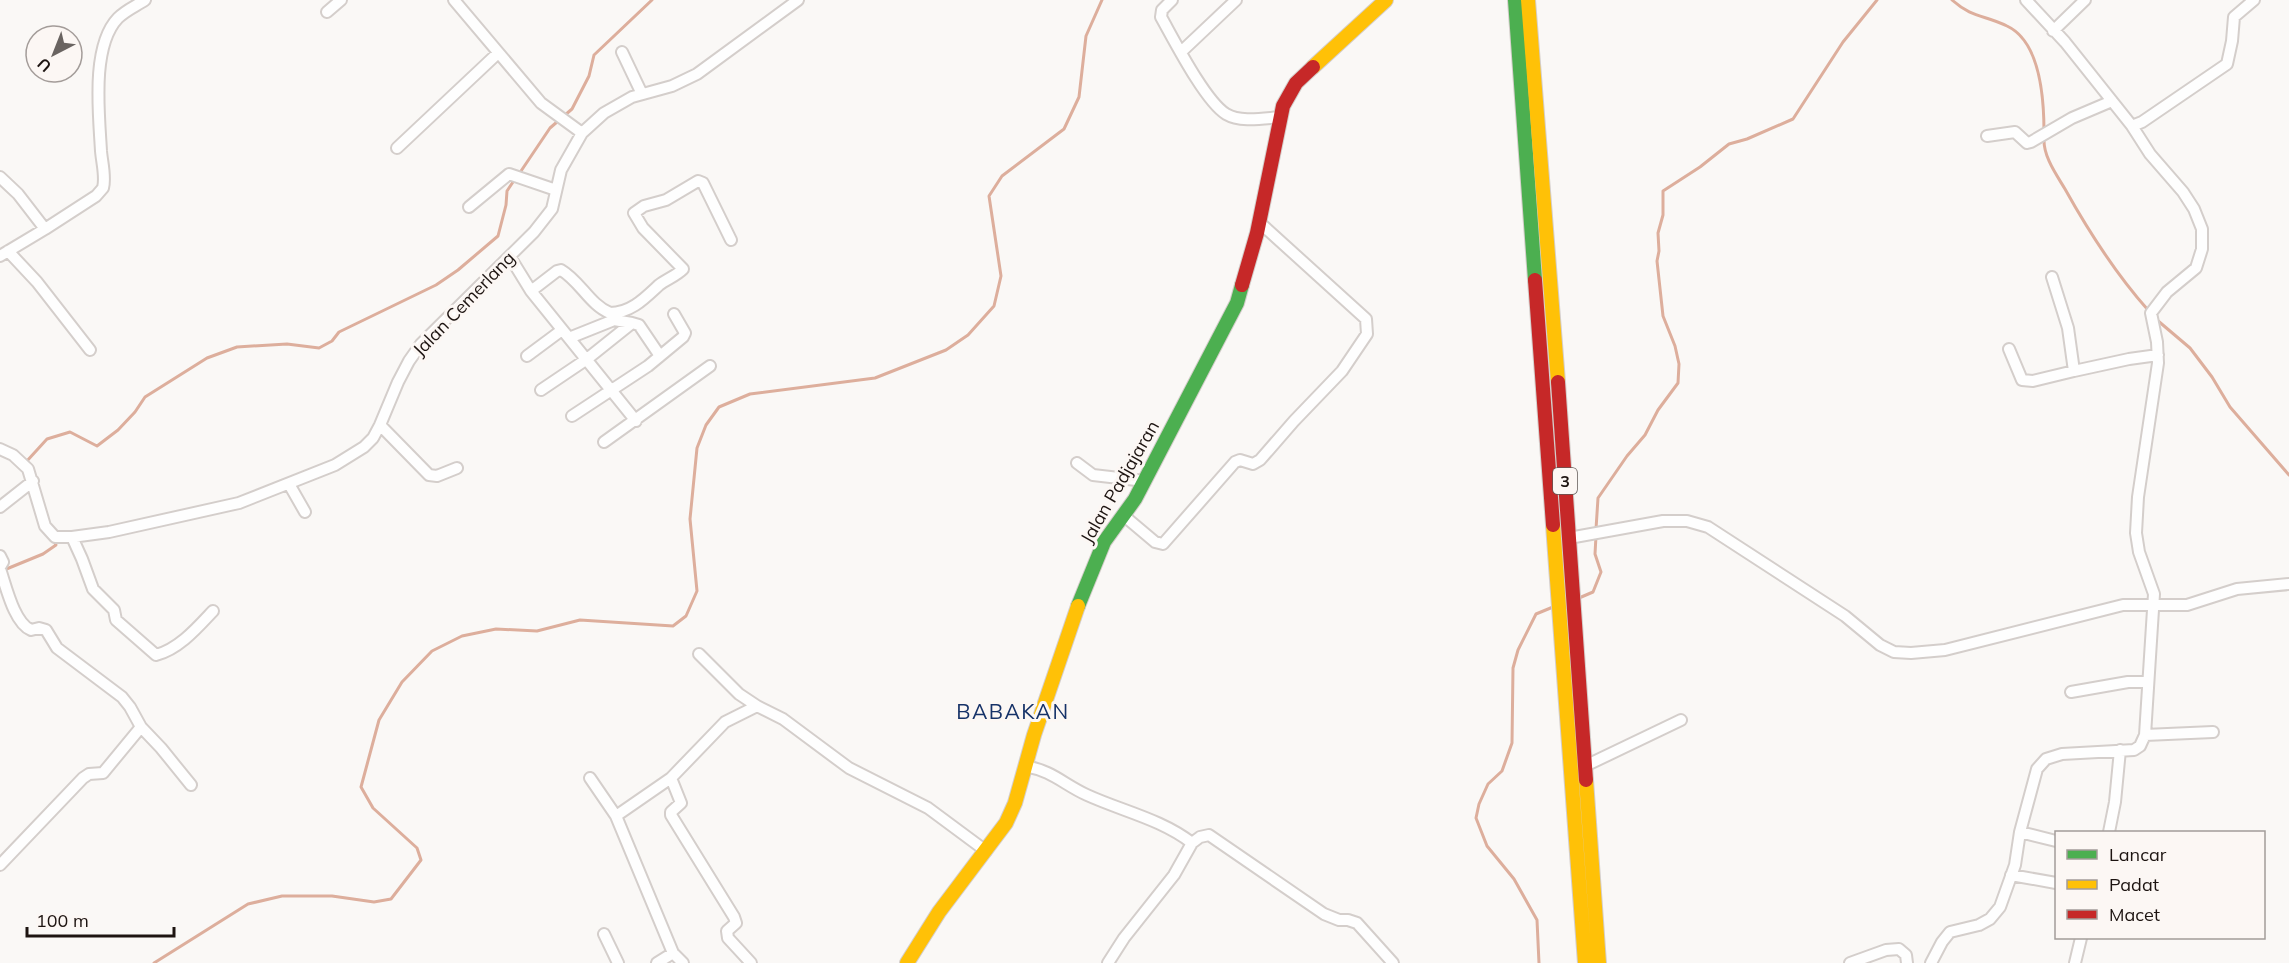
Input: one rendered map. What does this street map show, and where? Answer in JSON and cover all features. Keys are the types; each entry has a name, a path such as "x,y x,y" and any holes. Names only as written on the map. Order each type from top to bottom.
{"main road":[{"name":"Jalan Padjajaran","path":"907,963 931,924 1006,823 1015,802 1037,726 1085,587 1104,542 1136,499 1237,303 1259,222 1286,100 1296,83 1386,0"},
{"name":"3","path":"1517,1 1526,65 1569,538 1599,963"},
{"name":"3","path":"1526,65 1585,963"}],"street":[{"path":"90,350 37,282 4,253 96,196 104,188 99,122 100,64 103,45 116,19 123,12 145,0"},
{"path":"327,12 341,0"},
{"path":"453,0 541,103 582,133"},
{"name":"Jalan Cemerlang","path":"0,449 13,454 22,462 33,481 45,526 55,537 109,532 238,503 289,484 354,455 373,438 398,382 421,344 510,257 552,209 561,170 582,133 609,110 642,94 672,86 697,74 798,0"},
{"path":"1172,0 1162,10 1161,17 1217,107 1227,115 1254,118 1281,117"},
{"path":"1181,52 1236,0"},
{"path":"1931,963 1950,932 1979,925 1996,914 2015,865 2020,832 2037,769 2046,759 2062,754 2134,750 2140,746 2145,735 2154,594 2139,552 2136,533 2138,497 2158,355 2151,310 2167,292 2196,268 2202,249 2202,229 2194,209 2183,192 2150,154 2112,101 2026,0"},
{"path":"2053,31 2085,0"},
{"path":"2132,126 2142,122 2227,64 2234,17 2254,0"},
{"path":"621,52 642,94"},
{"path":"397,148 498,53"},
{"path":"1987,136 2015,132 2027,142 2031,142 2072,118 2112,101"},
{"path":"469,207 509,174 556,190"},
{"path":"0,177 18,194 45,229"},
{"path":"531,291 556,271 561,270 576,281 599,306 610,313 633,307 643,301 661,284 683,269 643,228 634,213 644,206 666,200 698,181 703,183 731,240"},
{"path":"1123,515 1155,543 1163,544 1235,462 1240,460 1253,464 1260,460 1342,371 1367,334 1366,319 1259,222"},
{"path":"510,257 531,291 636,421"},
{"path":"2052,277 2068,328 2074,371"},
{"path":"572,416 612,391 660,356 686,333 674,314"},
{"path":"527,356 566,334 614,320 639,325 660,356"},
{"path":"541,390 587,359 632,323"},
{"path":"2009,349 2022,380 2033,381 2129,359 2158,355"},
{"path":"604,442 710,366"},
{"path":"380,424 429,475 437,476 457,468"},
{"path":"1077,463 1094,475 1145,481"},
{"path":"0,507 33,481"},
{"path":"289,484 305,512"},
{"path":"1569,538 1663,521 1688,520 1708,527 1845,616 1880,645 1894,652 1911,653 1968,646 2123,605 2187,605 2237,589 2289,584"},
{"path":"72,537 93,589 114,610 116,620 156,655 190,635 213,611"},
{"path":"0,556 3,562 0,568 13,607 24,626 31,630 39,628 46,630 57,648 122,697 141,727 191,785"},
{"path":"699,654 739,694 783,719 849,768 927,808 986,851"},
{"path":"2071,692 2128,682 2148,682"},
{"path":"616,816 671,778 725,722 757,706"},
{"path":"1585,766 1681,720"},
{"path":"0,865 83,778 89,774 103,773 141,727"},
{"path":"2145,735 2213,732"},
{"path":"2109,831 2115,802 2120,750"},
{"path":"1025,766 1039,768 1055,775 1085,794 1151,820 1192,843"},
{"path":"590,778 616,816 673,952 682,963"},
{"path":"671,778 681,803 671,812 671,815 734,917 736,923 727,931 728,938 751,963"},
{"path":"2020,832 2055,841"},
{"path":"1108,963 1124,938 1174,875 1192,843 1200,837 1209,835 1324,914 1339,920 1357,923 1393,963"},
{"path":"2011,875 2055,883"},
{"path":"604,934 618,963"},
{"path":"2075,963 2081,939"},
{"path":"1850,963 1886,950 1899,949 1906,955 1907,963"},
{"path":"657,963 673,952"}],"waterway":[{"path":"519,174 550,128 572,109 589,76 594,55 652,0"},
{"path":"154,963 248,904 282,896 332,896 374,902 391,899 421,860 417,848 373,808 361,787 379,720 402,682 432,651 462,636 496,629 537,631 580,620 673,626 686,616 697,591 690,519 697,448 706,425 719,407 750,394 875,378 946,350 968,335 994,306 1001,276 989,196 1002,176 1064,129 1079,97 1086,36 1102,0"},
{"path":"1596,529 1598,498 1627,456 1645,435 1658,410 1678,383 1679,364 1675,346 1663,316 1657,261 1658,233 1663,215 1663,191 1700,167 1729,144 1747,139 1793,119 1843,42 1877,0"},
{"path":"1952,0 1972,13 2007,26 2027,45 2034,58 2041,88 2044,132"},
{"path":"2044,138 2051,165 2083,221 2103,252 2148,310"},
{"path":"26,462 47,439 70,432 97,446 118,430 145,397 207,358 237,347 287,344 319,348 332,341 339,332 436,285 458,270 498,236 507,191 515,179"},
{"path":"2157,320 2190,348 2212,377 2230,407 2289,475"},
{"path":"1579,598 1593,592 1601,572 1595,554 1596,536"},
{"path":"4,570 43,554 56,545 53,539"},
{"path":"1539,963 1537,920 1514,879 1487,846 1476,818 1479,804 1488,784 1502,771 1512,743 1513,668 1518,650 1536,614 1553,607"}],"traffic: fast":[{"path":"1515,0 1535,280"},
{"path":"1078,606 1104,542 1135,499 1237,303 1242,285"}],"traffic: slow":[{"path":"1313,67 1386,0"},
{"path":"1528,0 1558,382"},
{"path":"1553,525 1585,963"},
{"path":"907,963 939,912 1006,823 1015,803 1034,735 1078,606"},
{"path":"1586,780 1599,963"}],"traffic: jam":[{"path":"1242,285 1257,233 1283,106 1296,83 1313,67"},
{"path":"1535,280 1553,525"},
{"path":"1558,382 1586,780"}],"district":[{"name":"BABAKAN","path":"1013,712"}]}
